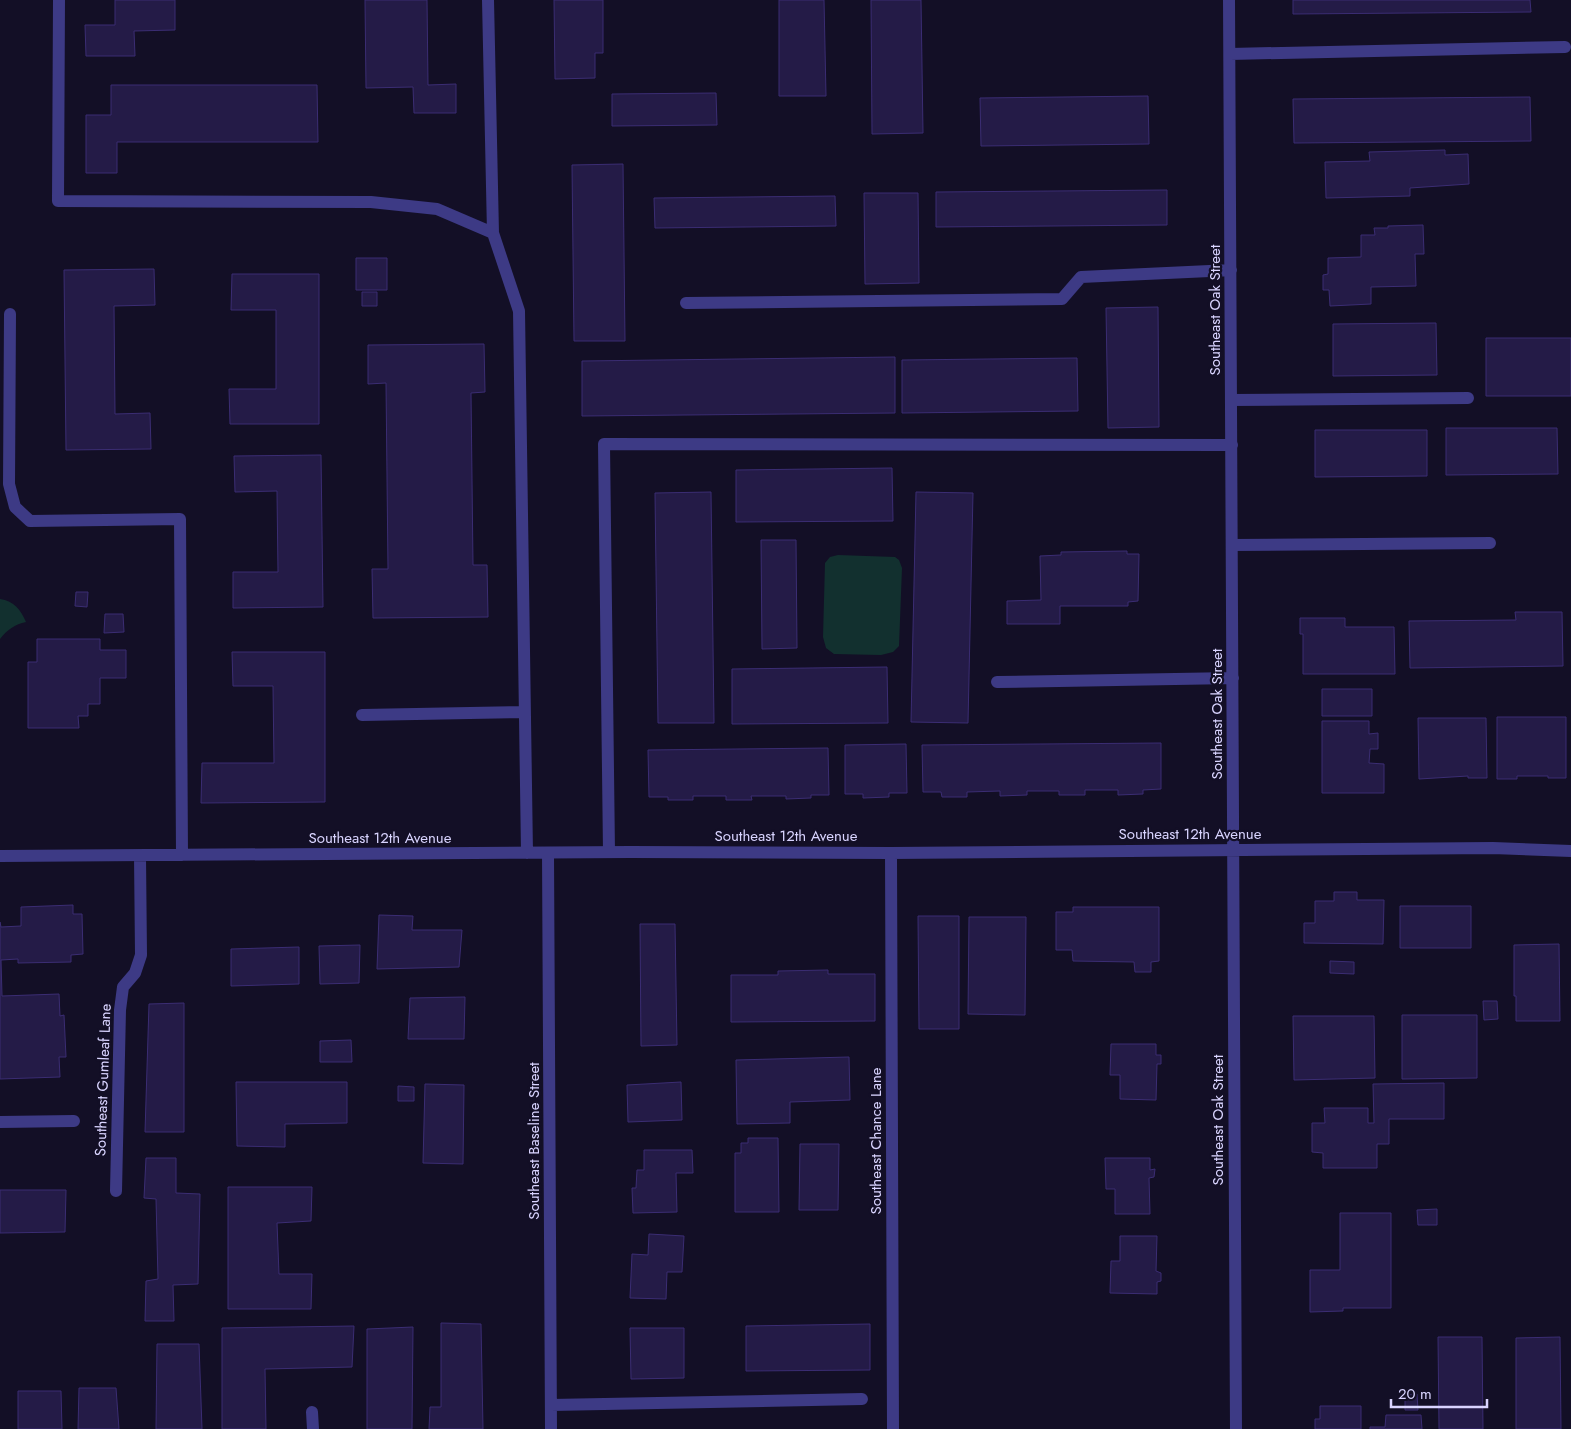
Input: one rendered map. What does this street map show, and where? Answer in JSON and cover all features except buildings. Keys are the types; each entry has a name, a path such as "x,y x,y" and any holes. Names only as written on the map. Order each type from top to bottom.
{"street":[{"path":"59,0 58,201 371,202 437,209 493,233"},
{"path":"488,0 493,233 519,311 527,853"},
{"name":"Southeast Oak Street","path":"1229,0 1236,1429"},
{"path":"1230,54 1565,48"},
{"path":"686,303 1062,299 1081,277 1231,270"},
{"path":"10,314 9,484 15,507 30,521 180,519 182,856"},
{"path":"1232,400 1468,398"},
{"path":"609,852 604,444 1232,445"},
{"path":"1232,545 1490,543"},
{"path":"997,682 1233,678"},
{"path":"362,715 524,712"},
{"name":"Southeast 12th Avenue","path":"0,856 609,852 892,853 1483,848 1571,850"},
{"name":"Southeast Baseline Street","path":"548,853 551,1429"},
{"name":"Southeast Chance Lane","path":"892,853 893,1429"},
{"name":"Southeast Gumleaf Lane","path":"116,1191 120,1010 124,988 135,973 141,956 140,856"},
{"path":"0,1122 74,1121"},
{"path":"551,1405 862,1399"},
{"path":"312,1412 313,1429"}],"green space":[{"path":"838,555 895,557 899,560 902,568 899,646 893,652 881,655 834,654 826,648 823,637 825,563 830,557"},
{"path":"0,599 16,607 26,622 18,624 0,639"}]}
